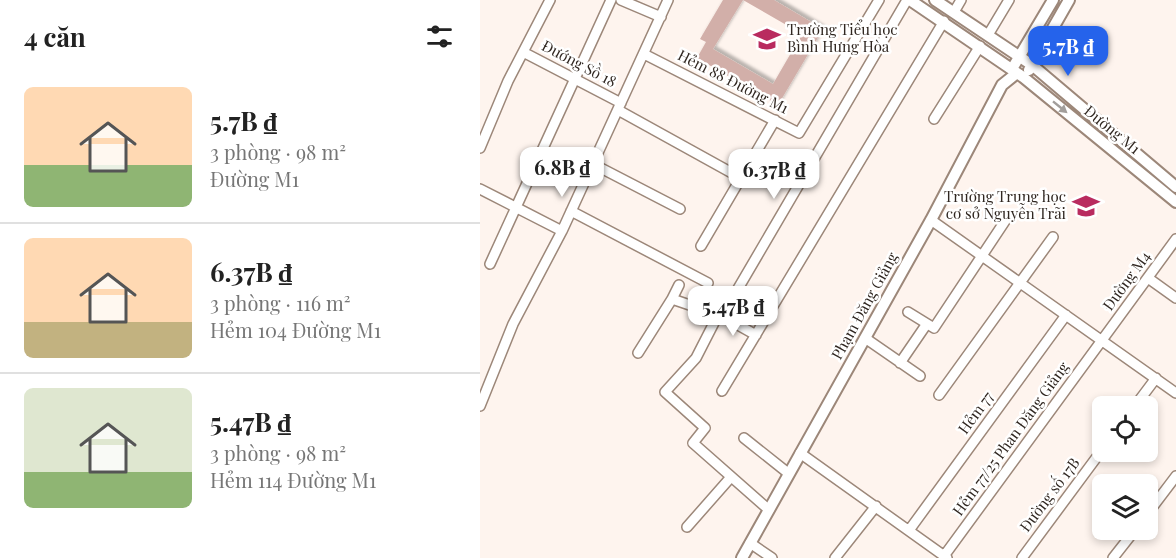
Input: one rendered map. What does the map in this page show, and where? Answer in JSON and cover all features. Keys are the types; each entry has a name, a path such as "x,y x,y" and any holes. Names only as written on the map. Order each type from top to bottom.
{"street":[{"path":"480,148 523,52 550,0"},
{"path":"490,264 611,0"},
{"path":"621,0 661,17"},
{"path":"480,406 513,324 562,231 669,0"},
{"name":"Hẻm 88 Đường M1","path":"644,54 799,133 879,0"},
{"path":"769,510 693,443 705,428 665,392 696,358 909,0"},
{"name":"Đường M1","path":"909,0 944,21 1018,73 1176,202"},
{"name":"Đường M1","path":"935,0 1032,65 1176,187"},
{"path":"954,12 961,0"},
{"path":"988,34 1009,0"},
{"name":"Phạm Đăng Giảng","path":"1018,73 1020,56 1053,0"},
{"name":"Phạm Đăng Giảng","path":"742,558 931,220 1002,85 1032,65 1069,0"},
{"path":"722,391 944,21"},
{"path":"934,118 980,46"},
{"name":"Đướng Sồ 18","path":"523,52 741,178"},
{"path":"701,246 775,120"},
{"path":"593,164 680,209"},
{"path":"480,189 562,231"},
{"path":"571,211 708,283"},
{"path":"908,312 934,328 1009,215"},
{"path":"931,220 1176,393"},
{"path":"939,394 1053,237"},
{"name":"Đường M4","path":"1102,340 1176,239"},
{"path":"1148,278 1176,298"},
{"path":"638,353 679,285"},
{"path":"672,299 720,316 756,335"},
{"name":"Hẻm 77","path":"910,529 1066,315"},
{"path":"900,363 926,325"},
{"path":"865,338 920,376"},
{"name":"Hẻm 77/25 Phan Đăng Giảng","path":"946,557 1102,340"},
{"path":"1142,396 1156,378"},
{"path":"744,438 789,473"},
{"path":"800,453 910,529 946,557"},
{"name":"Đường số 17B","path":"1022,558 1093,462"},
{"path":"1158,500 1176,476"},
{"path":"687,528 731,477"},
{"path":"833,558 876,506"},
{"path":"1113,558 1127,540"},
{"path":"750,543 772,558"}],"building":[{"path":"723,0 743,0 774,0 823,29 778,105 697,58 706,42 700,39","holes":["743,0 802,34 773,84 713,49"]}],"place":[{"name":"Trường Tiểu học Bình Hưng Hòa","path":"767,39"},
{"name":"Trường Trung học cơ sở Nguyễn Trãi","path":"1086,206"}]}
